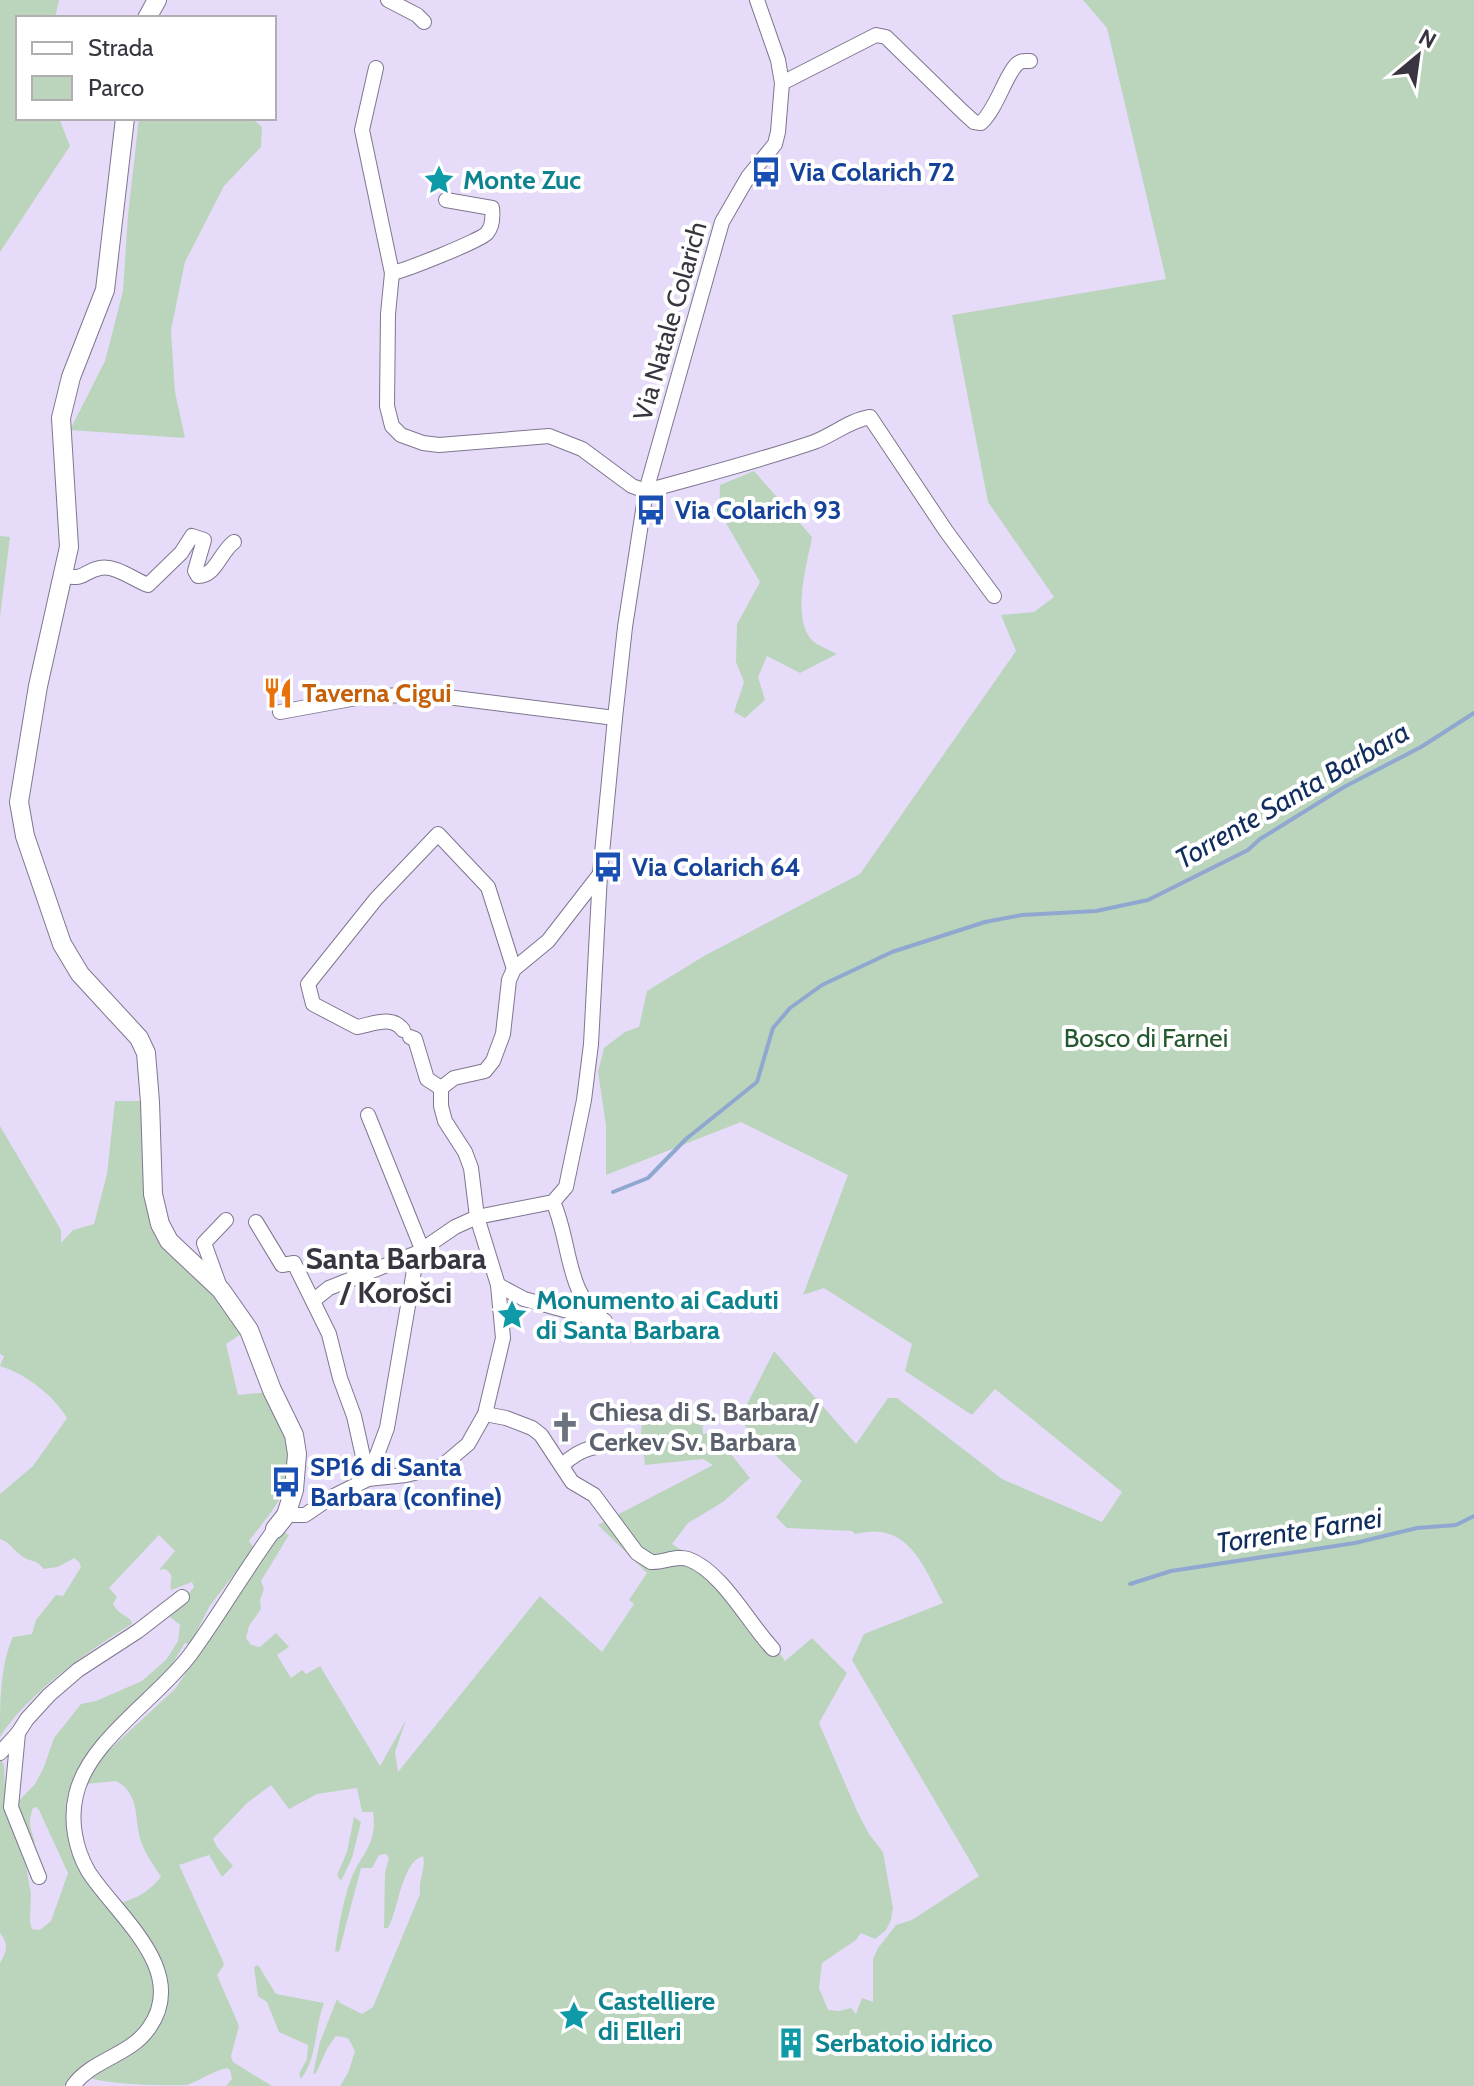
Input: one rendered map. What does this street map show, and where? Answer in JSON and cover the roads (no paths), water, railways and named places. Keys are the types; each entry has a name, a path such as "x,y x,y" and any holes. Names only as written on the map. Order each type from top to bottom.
{"street":[{"path":"388,0 424,22"},
{"name":"Via Natale Colarich","path":"553,1202 566,1187 584,1100 591,1044 600,874 615,718 625,627 646,491 722,222 730,203 775,144 782,83 778,60 757,0"},
{"path":"782,83 876,35 886,37 974,122 981,123 1003,91 1015,66 1021,61 1030,61"},
{"path":"376,68 362,130 392,273 388,314 387,406 392,426 401,435 439,445 549,436 582,449 632,486 646,491 759,460 818,440 861,418 870,417 946,531 994,596"},
{"path":"73,2086 89,2070 122,2052 143,2035 157,2013 161,1985 149,1952 100,1888 79,1851 73,1814 81,1777 108,1740 190,1655 248,1565 280,1522 294,1490 297,1468 294,1435 272,1390 250,1323 221,1290 169,1241 160,1224 153,1194 146,1053 139,1038 80,974 62,944 40,885 19,802 28,735 64,576 69,528 61,418 71,377 105,290 125,120"},
{"path":"392,273 419,266 483,237 490,230 492,208 446,200"},
{"path":"64,576 76,578 99,568 130,576 148,585 181,553 192,536 204,540 195,571 198,576 205,576 234,542"},
{"path":"280,712 362,697 423,694 615,718"},
{"path":"441,1088 427,1079 415,1039 399,1024 390,1020 357,1027 313,1004 308,984 376,899 438,834 488,887 514,969"},
{"path":"441,1088 454,1078 485,1071 493,1061 503,1034 509,980 514,969 548,941 600,874"},
{"path":"280,1522 305,1515 368,1479 406,1475 442,1466 468,1444 485,1414 503,1338 498,1285 477,1217 471,1168 465,1152 445,1121 441,1088"},
{"path":"368,1115 420,1251 387,1428 368,1479"},
{"path":"314,1300 329,1288 420,1251 455,1227 477,1217 553,1202 576,1284 593,1311 605,1321 536,1303 498,1285"},
{"path":"221,1290 204,1243 226,1220"},
{"path":"256,1222 282,1265 294,1263 329,1334 354,1416 368,1479"},
{"path":"485,1414 532,1428 549,1444 572,1482 594,1495 602,1504 637,1553 651,1562 685,1558 702,1568 734,1597 773,1649"},
{"path":"563,1465 586,1448 638,1444"},
{"path":"0,1753 42,1703 78,1670 138,1631 182,1597"},
{"path":"18,1733 11,1807 16,1824 28,1843 39,1877"}],"waterway":[{"name":"Torrente Santa Barbara","path":"613,1192 648,1178 686,1139 757,1082 773,1028 790,1008 822,985 892,952 985,922 1022,915 1096,911 1148,900 1248,850 1260,839 1344,787 1421,747 1474,713"},
{"name":"Torrente Farnei","path":"1130,1584 1171,1571 1355,1543 1417,1528 1456,1525 1474,1516"}],"place":[{"name":"Via Colarich 72","path":"766,172"},
{"name":"Monte Zuc","path":"439,180"},
{"name":"Via Colarich 93","path":"651,510"},
{"name":"Taverna Cigui","path":"278,693"},
{"name":"Via Colarich 64","path":"608,867"},
{"name":"Monumento ai Caduti di Santa Barbara","path":"512,1315"},
{"name":"Chiesa di S. Barbara/ Cerkev Sv. Barbara","path":"565,1427"},
{"name":"SP16 di Santa Barbara (confine)","path":"286,1482"},
{"name":"Castelliere di Elleri","path":"574,2016"},
{"name":"Serbatoio idrico","path":"791,2043"}],"district":[{"name":"Santa Barbara / Korošci","path":"396,1275"}],"park label":[{"name":"Bosco di Farnei","path":"1146,1038"}]}
